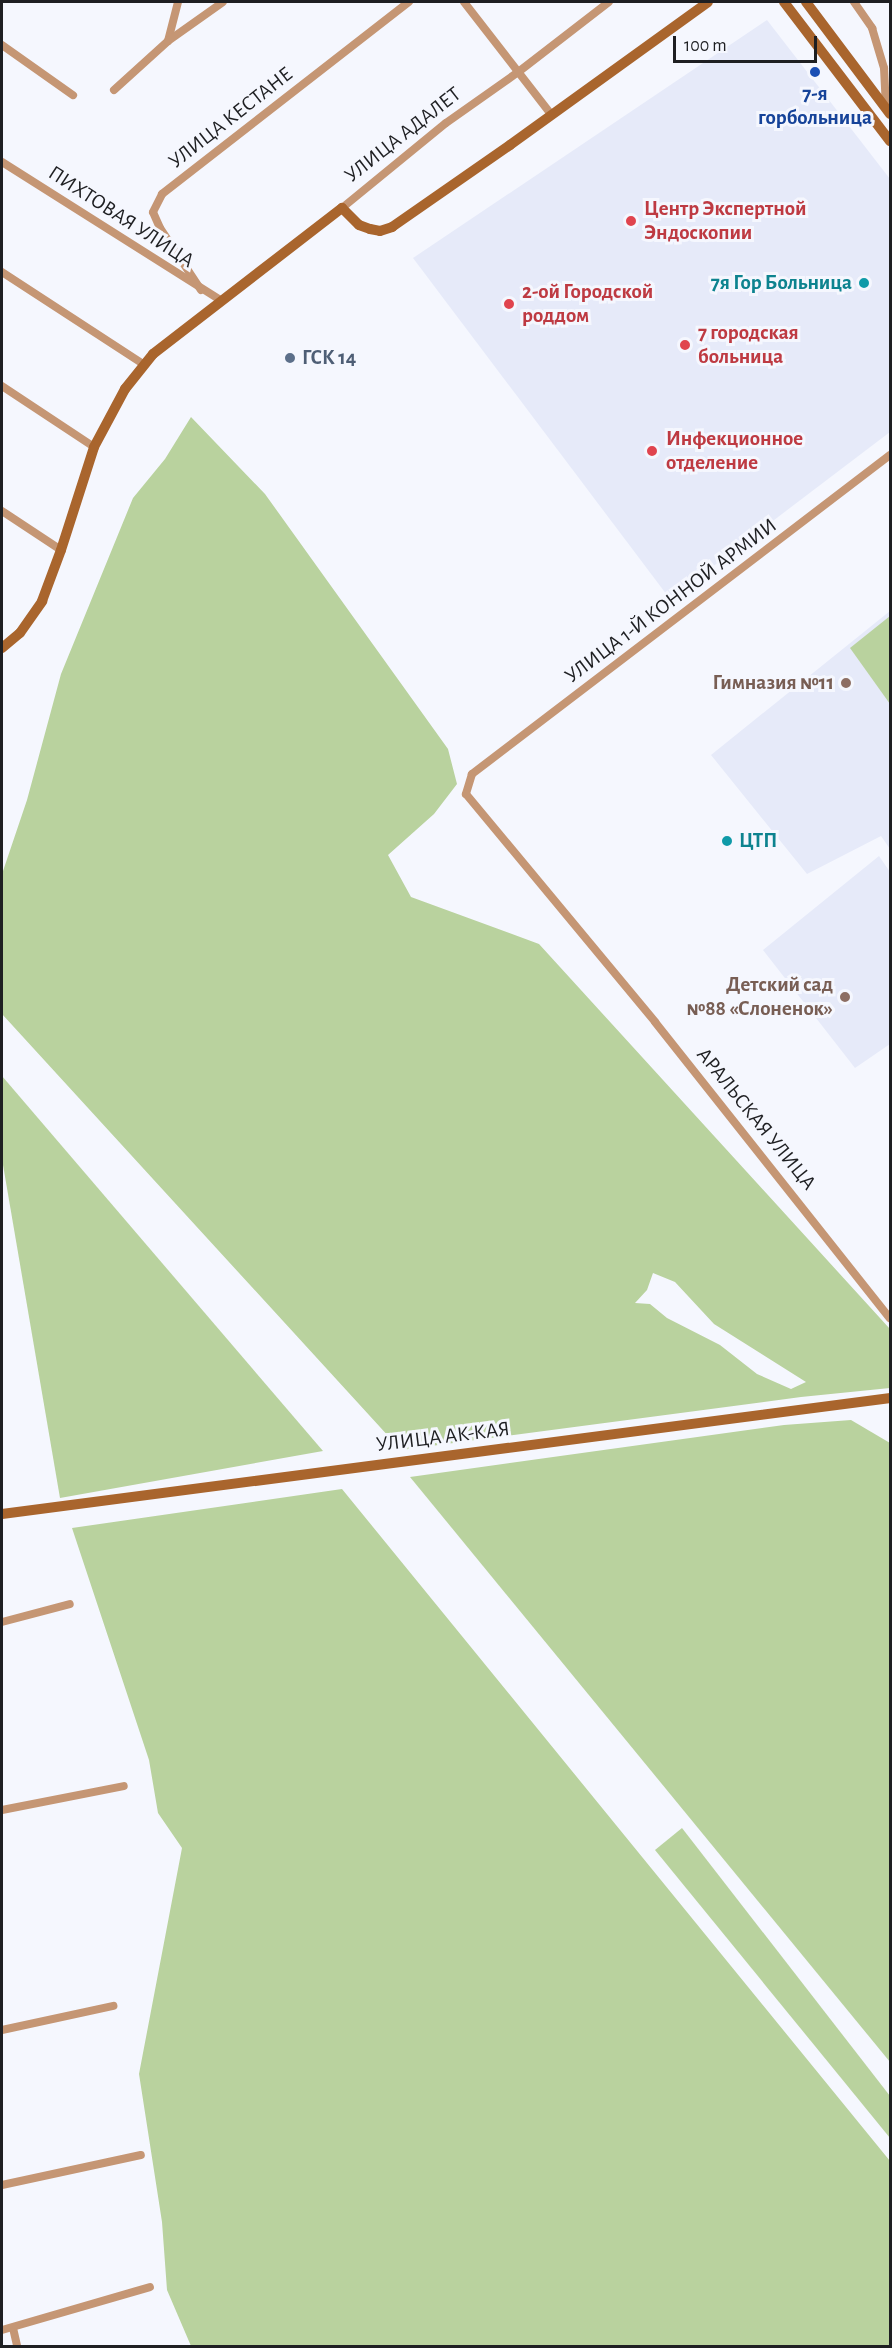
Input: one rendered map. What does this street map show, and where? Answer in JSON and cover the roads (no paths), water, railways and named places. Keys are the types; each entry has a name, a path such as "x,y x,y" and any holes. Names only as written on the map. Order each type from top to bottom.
{"main road":[{"path":"342,208 359,225 380,231 392,227 708,2"},
{"path":"784,2 891,141"},
{"path":"806,2 888,111"},
{"name":"УЛИЦА АДАЛЕТ","path":"2,648 20,633 42,601 94,447 108,416 143,364 179,333 342,208"},
{"name":"УЛИЦА АК-КАЯ","path":"2,1514 891,1398"}],"street":[{"path":"168,41 178,2"},
{"path":"114,90 168,41 223,2"},
{"name":"УЛИЦА КЕСТАНЕ","path":"201,290 160,228 153,212 162,194 409,2"},
{"path":"464,2 551,114"},
{"name":"УЛИЦА АДАЛЕТ","path":"342,208 446,123 517,73 609,2"},
{"path":"854,2 872,28 884,68 888,111"},
{"path":"2,45 73,95"},
{"name":"ПИХТОВАЯ УЛИЦА","path":"2,162 201,290 222,301"},
{"path":"2,272 143,364"},
{"path":"2,386 94,447"},
{"name":"УЛИЦА 1-Й КОННОЙ АРМИИ","path":"472,774 891,455"},
{"path":"2,511 61,550"},
{"name":"АРАЛЬСКАЯ УЛИЦА","path":"472,774 466,794 655,1022 891,1317"},
{"path":"2,1622 70,1604"},
{"path":"2,1810 124,1786"},
{"path":"2,2030 113,2006"},
{"path":"2,2185 141,2155"},
{"path":"2,2330 150,2287"},
{"path":"13,2328 17,2346"}],"place":[{"name":"7-я горбольница","path":"815,72"},
{"name":"Центр Экспертной Эндоскопии","path":"631,221"},
{"name":"7я Гор Больница","path":"864,283"},
{"name":"2-ой Городской роддом","path":"509,304"},
{"name":"7 городская больница","path":"685,345"},
{"name":"ГСК 14","path":"290,358"},
{"name":"Инфекционное отделение","path":"652,451"},
{"name":"Гимназия №11","path":"846,683"},
{"name":"ЦТП","path":"727,841"},
{"name":"Детский сад №88 «Слоненок»","path":"845,997"}]}
